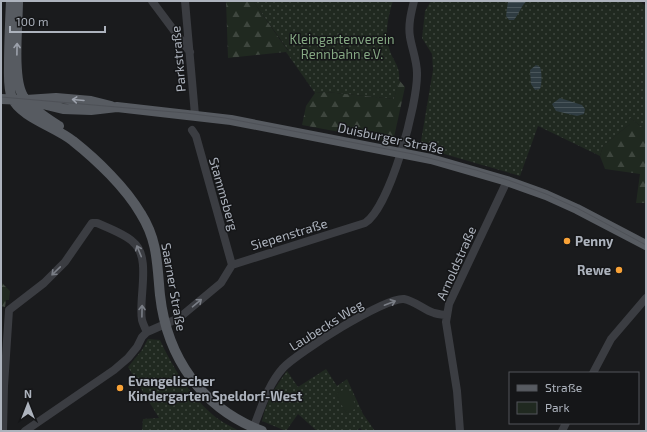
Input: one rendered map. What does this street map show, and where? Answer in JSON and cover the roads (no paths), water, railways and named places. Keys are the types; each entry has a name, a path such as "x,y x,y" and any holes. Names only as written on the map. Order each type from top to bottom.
{"main road":[{"path":"10,1 9,82 12,100"},
{"path":"18,1 17,72 20,89 26,100"},
{"name":"Duisburger Straße","path":"1,99 26,100 56,98 91,101 117,107 231,120 431,159 507,181 546,195 577,208 646,245"},
{"name":"Saarner Straße","path":"12,100 26,113 46,126 68,137"},
{"name":"Duisburger Straße","path":"26,100 63,109 91,110 117,107"},
{"name":"Saarner Straße","path":"26,100 61,128 68,137 110,175 132,199 142,215 151,235 156,255 160,295 165,324 176,354 186,372 200,390 216,405 256,430"},
{"path":"61,128 60,118 63,109"}],"street":[{"path":"152,1 190,53"},
{"name":"Parkstraße","path":"185,1 195,115"},
{"name":"Siepenstraße","path":"232,265 365,223 370,220 384,197 394,175 404,145 417,84 417,72 410,36 410,15 414,1"},
{"name":"Stammsberg","path":"192,130 196,136 232,265"},
{"name":"Arnoldstraße","path":"460,431 457,391 447,331 446,315 449,304 507,181"},
{"path":"3,431 2,386 9,310 44,283 65,262 92,223 97,223 132,240 137,245 141,254 143,271 142,319 147,332"},
{"path":"25,431 114,370 128,358 147,332 179,318 221,283 232,265"},
{"path":"594,372 610,339 646,298"},
{"name":"Laubecks Weg","path":"256,430 259,412 274,380 283,368 299,354 347,324 389,302 404,299 434,313 446,315"}],"tram line":[{"path":"1,97 186,113 225,118 413,154 476,170 546,194 577,208 646,245"}],"place":[{"name":"Penny","path":"567,241"},
{"name":"Rewe","path":"619,270"},
{"name":"Evangelischer Kindergarten Speldorf-West","path":"120,388"}],"park label":[{"name":"Kleingartenverein Rennbahn e.V.","path":"342,46"}]}
